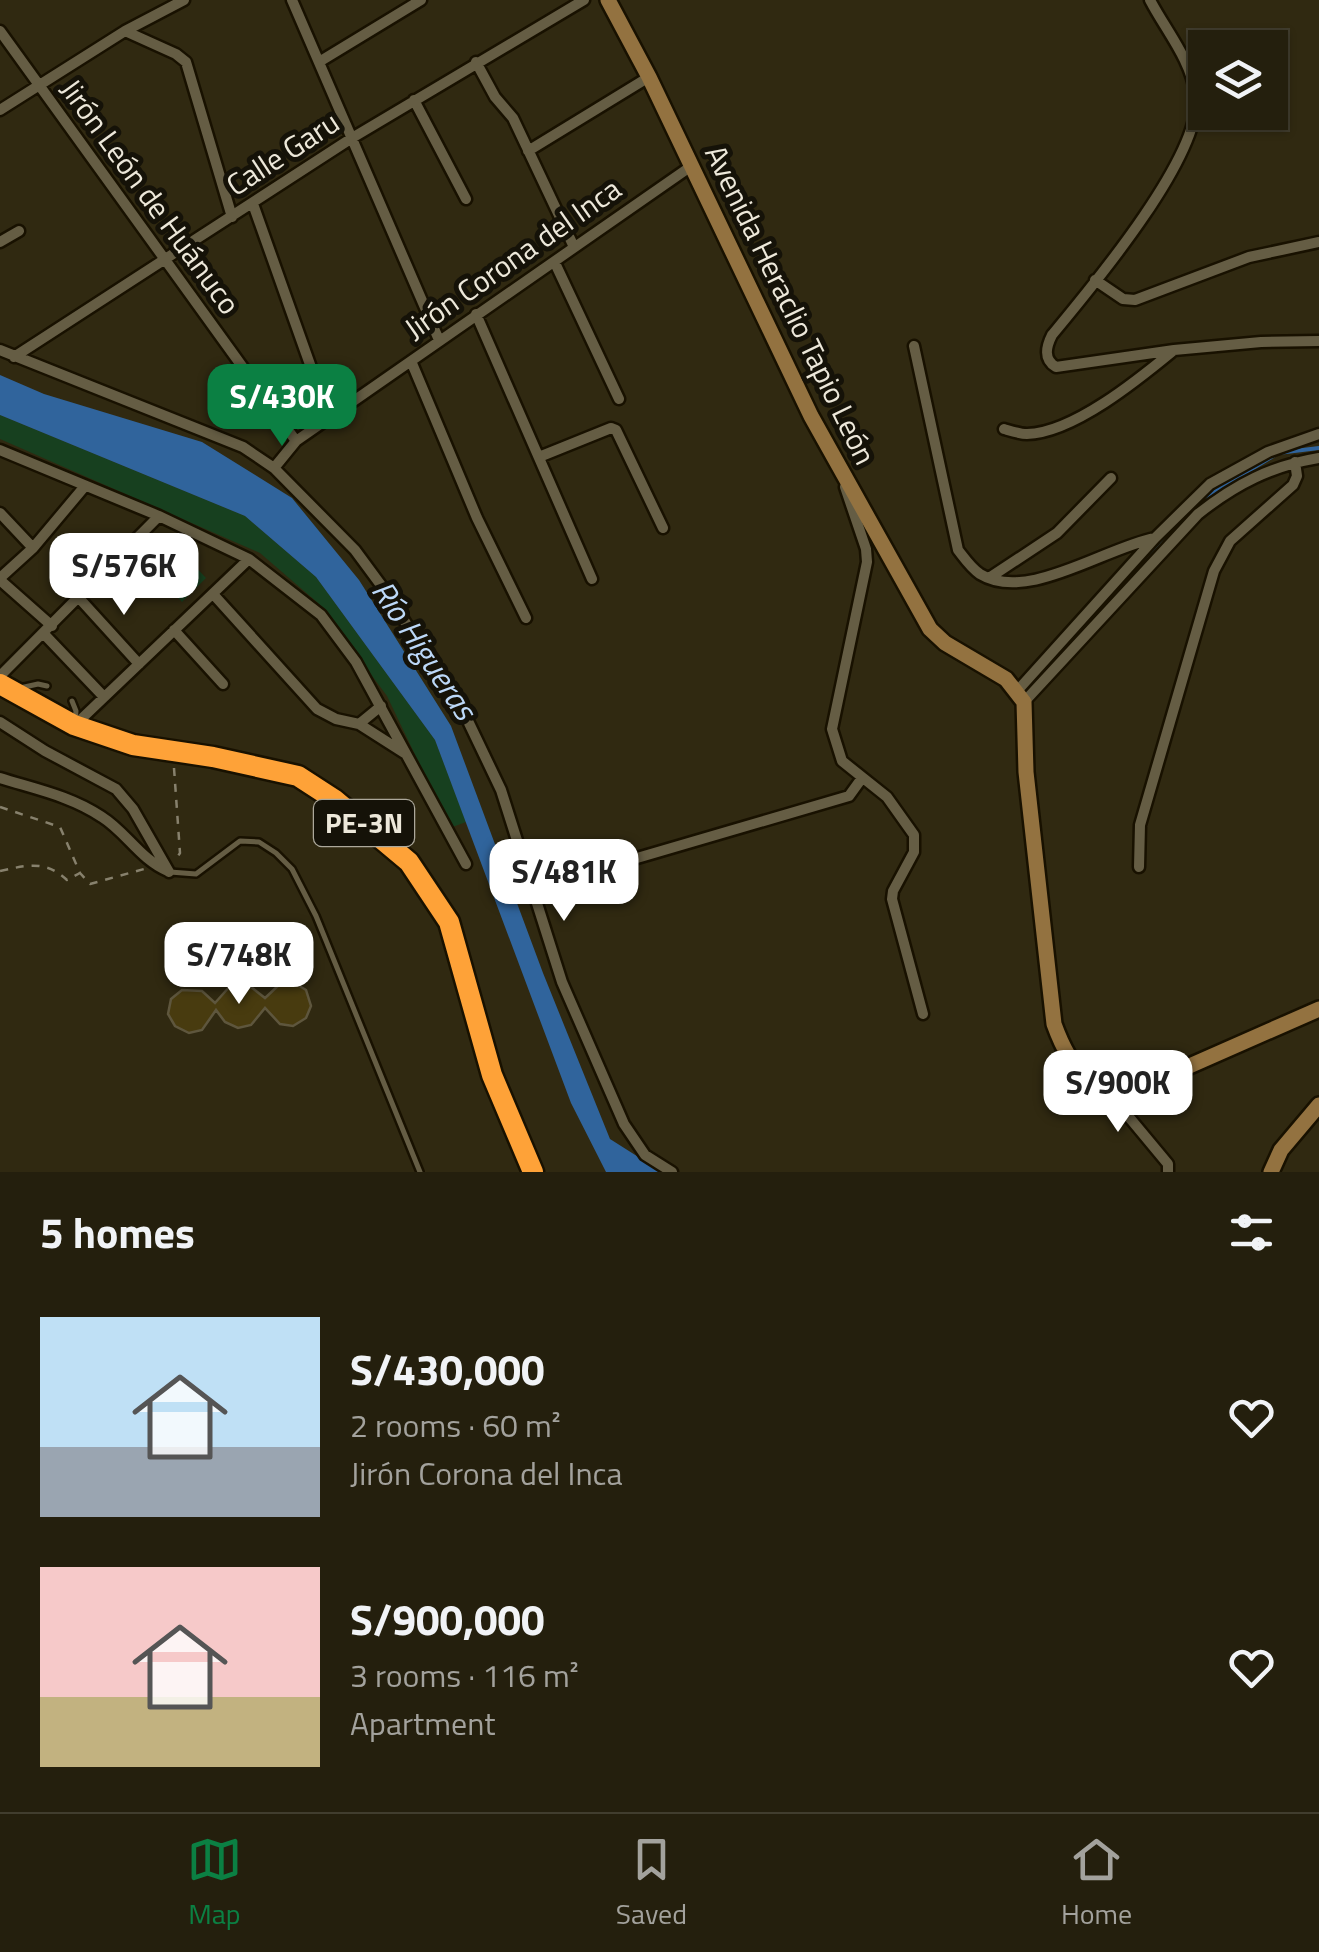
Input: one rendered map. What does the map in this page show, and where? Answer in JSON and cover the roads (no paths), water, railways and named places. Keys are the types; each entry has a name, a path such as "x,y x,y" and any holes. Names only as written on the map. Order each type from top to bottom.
{"highway":[{"name":"PE-3N","path":"4,684 74,725 133,745 298,776 335,800 409,862 449,922 492,1075 534,1172"}],"street":[{"path":"0,110 125,31 184,0"},
{"path":"292,0 439,340"},
{"path":"320,62 421,0"},
{"name":"Calle Garu","path":"14,357 352,138 584,0"},
{"name":"Avenida Heraclio Tapio León","path":"608,0 840,472 930,629 944,642 1006,679 1021,696"},
{"path":"1150,0 1188,67 1196,97 1194,126 1152,202 1052,335 1046,348 1052,364 1056,367 1261,342 1319,341"},
{"path":"125,31 186,62 232,218"},
{"name":"Jirón León de Huánuco","path":"0,32 296,441"},
{"path":"476,62 512,118 574,247"},
{"path":"528,151 649,77"},
{"path":"414,100 466,199"},
{"name":"Jirón Corona del Inca","path":"274,468 296,441 690,167"},
{"path":"253,204 329,418"},
{"path":"0,242 18,230"},
{"path":"1095,280 1123,299 1135,300 1249,257 1319,242"},
{"path":"555,263 620,399"},
{"path":"476,314 592,579"},
{"path":"914,346 958,550 976,572 1007,584 1038,582 1128,543 1155,538"},
{"path":"0,350 244,446 274,468 355,550 468,721 501,790 562,982 624,1124 644,1155 672,1172"},
{"path":"1004,429 1025,435 1046,431 1093,410 1174,350"},
{"path":"410,361 477,518 526,618"},
{"path":"539,458 610,428 616,430 663,528"},
{"path":"1319,434 1268,452 1210,484 1155,538 1021,696 1054,1024 1066,1058 1082,1075 1122,1090 1144,1086 1319,1009"},
{"path":"0,450 159,516 249,560 321,614 382,706 466,864"},
{"path":"1021,696 1198,514 1230,489 1280,465 1319,458"},
{"path":"1139,867 1140,825 1214,571 1230,542 1294,485 1295,462"},
{"path":"840,472 867,562 832,729 842,761 888,797 914,834 914,852 892,899 923,1014"},
{"path":"989,578 1057,534 1111,478"},
{"path":"85,486 33,548 0,579 104,697"},
{"path":"0,513 33,548"},
{"path":"4,684 48,630 159,516"},
{"path":"74,725 249,560"},
{"path":"213,594 316,709 359,724 407,754"},
{"path":"80,598 138,664"},
{"path":"174,630 224,684"},
{"path":"359,724 382,706"},
{"path":"0,722 116,789 133,809 168,872"},
{"path":"0,778 67,797 104,818 156,866 168,872"},
{"path":"531,888 849,796 862,778"},
{"path":"1103,1086 1168,1164 1168,1172"},
{"path":"1270,1172 1281,1150 1319,1105"}],"lane":[{"path":"4,684 46,686"},
{"path":"72,700 76,711 74,725"},
{"path":"168,872 196,874 240,841 259,842 292,869 316,916 420,1172"}],"water":[{"path":"0,375 44,394 202,442 292,498 359,580 451,726 610,1139 662,1172 606,1172 571,1103 435,740 316,577 245,516 0,415"}],"waterway":[{"path":"1202,499 1278,453 1319,448"},
{"path":"1106,600 1170,530"}],"water label":[{"name":"Río Higueras","path":"424,650"}]}
